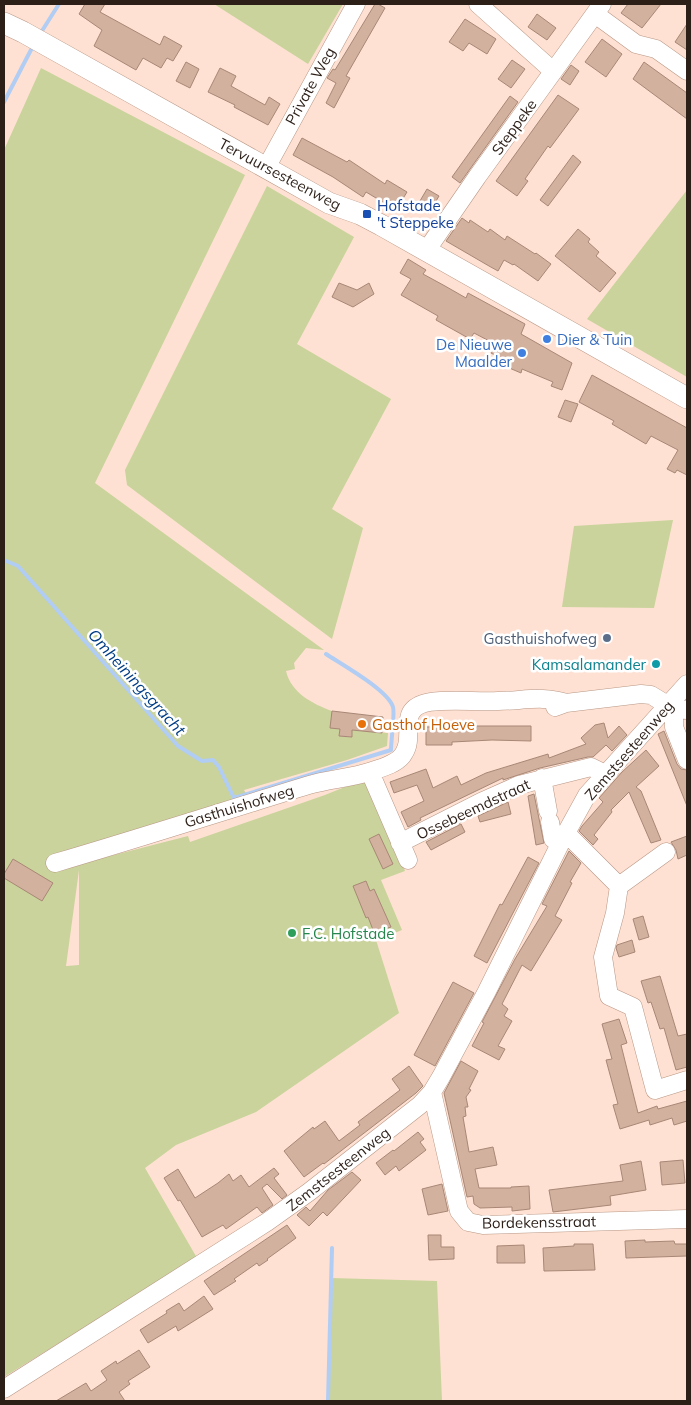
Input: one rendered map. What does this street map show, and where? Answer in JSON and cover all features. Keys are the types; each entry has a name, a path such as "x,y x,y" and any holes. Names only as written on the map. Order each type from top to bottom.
{"main road":[{"name":"Tervuursesteenweg","path":"13,27 329,203 360,214 426,250 687,398"}],"street":[{"name":"Private Weg","path":"266,168 356,4"},
{"path":"478,4 553,71"},
{"path":"599,9 636,44 656,49 687,71"},
{"name":"Steppeke","path":"426,250 599,9"},
{"name":"Zemstsesteenweg","path":"4,1389 267,1222 309,1192 420,1105 432,1092 482,1002 563,838 587,795 605,774 676,708 687,684"},
{"name":"Gasthuishofweg","path":"55,863 314,783 370,772 394,762 404,756 407,749 409,716 414,708 426,712 441,707 525,704 553,707 566,703 641,694 651,696 676,708"},
{"path":"676,708 674,727 687,760"},
{"name":"Ossebeemdstraat","path":"400,843 519,785 591,767 605,774"},
{"name":"Ossebeemdstraat","path":"370,772 408,860"},
{"path":"542,778 552,839 563,838 619,886"},
{"path":"666,852 619,886 615,913 603,957 609,996 632,1007 655,1090 687,1080"},
{"name":"Bordekensstraat","path":"432,1092 459,1212 468,1222 483,1225 687,1219"}],"green space":[{"path":"214,4 343,4 308,64"},
{"path":"41,68 245,175 95,483 324,650 306,648 294,663 295,669 286,671 293,686 304,697 332,711 340,729 339,736 351,737 352,730 388,733 387,746 347,760 244,790 248,797 79,864 188,836 190,842 325,795 367,778 405,871 381,880 402,930 376,940 399,1013 256,1112 176,1145 145,1168 197,1258 4,1377 4,150","holes":["79,870 79,965 66,966"]},
{"path":"267,186 354,237 297,344 391,399 332,509 363,528 332,639 127,485 125,470"},
{"path":"687,190 687,377 587,319"},
{"path":"673,520 654,608 562,607 574,526"},
{"path":"331,1278 437,1281 442,1401 327,1401"}],"building":[{"path":"85,4 105,4 100,12 160,45 164,36 182,46 173,61 167,58 161,68 143,58 136,70 94,46 102,30 79,14"},
{"path":"375,4 385,8 346,76 350,78 334,108 326,103 336,83 327,78 333,69 335,70"},
{"path":"628,4 661,4 642,28 621,13"},
{"path":"537,14 556,28 547,40 528,27"},
{"path":"465,19 496,39 487,54 469,43 463,51 449,42"},
{"path":"687,24 687,50 675,42"},
{"path":"602,39 622,54 606,77 585,62"},
{"path":"512,60 525,69 511,88 498,79"},
{"path":"186,62 199,69 190,88 176,81"},
{"path":"644,62 687,93 687,119 633,79"},
{"path":"571,65 579,71 570,85 561,79"},
{"path":"220,68 236,76 231,86 265,105 269,97 280,104 268,125 234,107 235,105 208,92"},
{"path":"558,95 579,109 550,148 548,146 525,179 528,181 517,196 496,181"},
{"path":"510,96 518,102 460,183 452,177"},
{"path":"302,138 347,162 349,160 385,184 387,180 407,192 396,210 366,192 363,197 333,177 293,155"},
{"path":"573,155 581,162 548,206 540,200"},
{"path":"427,189 439,196 429,213 417,206"},
{"path":"462,218 469,223 470,220 488,232 490,229 505,240 507,236 551,264 538,281 514,264 504,260 498,271 446,241"},
{"path":"578,229 590,239 588,242 599,252 596,256 616,273 600,292 555,256"},
{"path":"408,259 426,270 423,274 466,298 468,293 525,324 521,334 572,363 562,390 551,386 553,382 522,369 521,373 500,364 502,359 491,353 495,344 474,333 470,339 436,320 438,316 401,295 411,279 400,273"},
{"path":"339,283 357,290 369,283 374,294 353,307 332,297"},
{"path":"592,375 687,428 687,475 677,470 675,473 667,469 678,450 651,436 646,444 612,424 614,421 579,402"},
{"path":"565,400 578,404 571,422 558,417"},
{"path":"332,711 383,717 382,733 352,730 352,737 339,736 340,729 330,728"},
{"path":"604,723 608,738 619,726 627,735 612,751 606,745 593,757 540,768 503,780 503,778 420,818 421,820 408,827 401,812 424,801 417,785 394,793 390,782 426,769 433,788 457,776 461,785 486,773 548,754 549,758 586,744 581,738 595,725"},
{"path":"531,726 531,741 492,740 452,742 452,745 426,745 426,727"},
{"path":"664,731 677,764 681,769 687,770 687,806 658,734"},
{"path":"646,750 659,766 636,787 641,791 661,840 651,843 629,792 611,810 612,812 594,835 598,839 593,845 579,831 603,802 599,798 622,772"},
{"path":"534,794 544,843 536,845 528,796"},
{"path":"508,802 511,814 480,822 478,816"},
{"path":"461,824 465,832 431,850 426,842"},
{"path":"379,834 393,864 383,869 369,839"},
{"path":"687,836 687,855 678,859 676,850 671,842"},
{"path":"569,851 581,863 570,882 572,883 555,916 562,920 531,971 522,965 502,1004 508,1009 504,1016 512,1021 498,1046 505,1049 499,1060 472,1046 484,1023 482,1022 515,959 547,906 542,904"},
{"path":"528,857 539,863 487,963 474,956 500,904 502,905"},
{"path":"13,859 53,883 42,901 4,878 4,874"},
{"path":"366,881 370,891 374,889 391,927 375,935 353,886"},
{"path":"643,916 649,937 639,940 633,919"},
{"path":"632,940 635,952 619,957 617,945"},
{"path":"660,976 678,1036 687,1034 687,1067 676,1070 664,1028 660,1029 651,1002 648,1003 641,981"},
{"path":"453,982 474,993 435,1066 414,1055"},
{"path":"619,1019 627,1043 621,1045 638,1113 657,1106 658,1109 687,1101 687,1121 674,1125 672,1118 650,1125 649,1120 620,1129 613,1105 618,1104 606,1060 612,1059 602,1024"},
{"path":"461,1061 478,1071 469,1089 471,1090 466,1097 468,1107 465,1107 466,1116 463,1117 469,1152 493,1147 497,1165 475,1169 479,1188 529,1186 530,1209 512,1211 512,1207 480,1208 474,1204 473,1196 467,1197 444,1093"},
{"path":"409,1066 423,1086 324,1164 304,1177 284,1151 313,1127 314,1129 325,1121 339,1141 360,1125 358,1122 400,1090 392,1079"},
{"path":"418,1132 424,1139 420,1142 426,1150 399,1171 396,1166 385,1175 376,1163"},
{"path":"683,1160 685,1183 662,1185 660,1162"},
{"path":"641,1161 646,1190 610,1196 611,1205 553,1212 549,1190 623,1181 620,1165"},
{"path":"274,1168 279,1174 274,1178 287,1195 282,1199 267,1184 262,1188 273,1205 262,1213 257,1207 226,1229 223,1225 202,1237 180,1200 178,1201 164,1178 178,1169 195,1198 229,1174 233,1181 241,1175 249,1187"},
{"path":"352,1172 361,1180 327,1216 323,1212 309,1226 297,1215 306,1207 310,1211 328,1190"},
{"path":"442,1184 448,1211 428,1215 422,1189"},
{"path":"287,1225 296,1238 268,1260 259,1266 257,1263 234,1279 236,1281 214,1295 204,1281"},
{"path":"428,1235 441,1235 441,1247 454,1247 454,1259 429,1260"},
{"path":"645,1240 645,1242 674,1241 675,1244 687,1244 687,1256 626,1258 625,1241"},
{"path":"574,1244 593,1244 595,1270 544,1271 543,1248 574,1246"},
{"path":"524,1245 525,1263 497,1263 497,1246"},
{"path":"204,1296 213,1309 178,1331 176,1326 148,1343 140,1330 179,1303 184,1311"},
{"path":"139,1350 150,1367 128,1381 130,1384 119,1392 125,1401 56,1401 86,1383 91,1391 107,1380 101,1371 116,1361 117,1364"}],"waterway":[{"path":"40,34 59,4"},
{"path":"4,102 34,44"},
{"name":"Omheiningsgracht","path":"4,560 18,566 178,746 202,761 213,760 219,767 234,798 391,750 393,707 389,700 374,685 326,654"},
{"path":"328,1401 332,1248"}],"place":[{"name":"Hofstade 't Steppeke","path":"367,214"},
{"name":"Dier & Tuin","path":"547,339"},
{"name":"De Nieuwe Maalder","path":"522,353"},
{"name":"Gasthuishofweg","path":"607,638"},
{"name":"Kamsalamander","path":"656,664"},
{"name":"Gasthof Hoeve","path":"362,724"},
{"name":"F.C. Hofstade","path":"292,933"}]}
